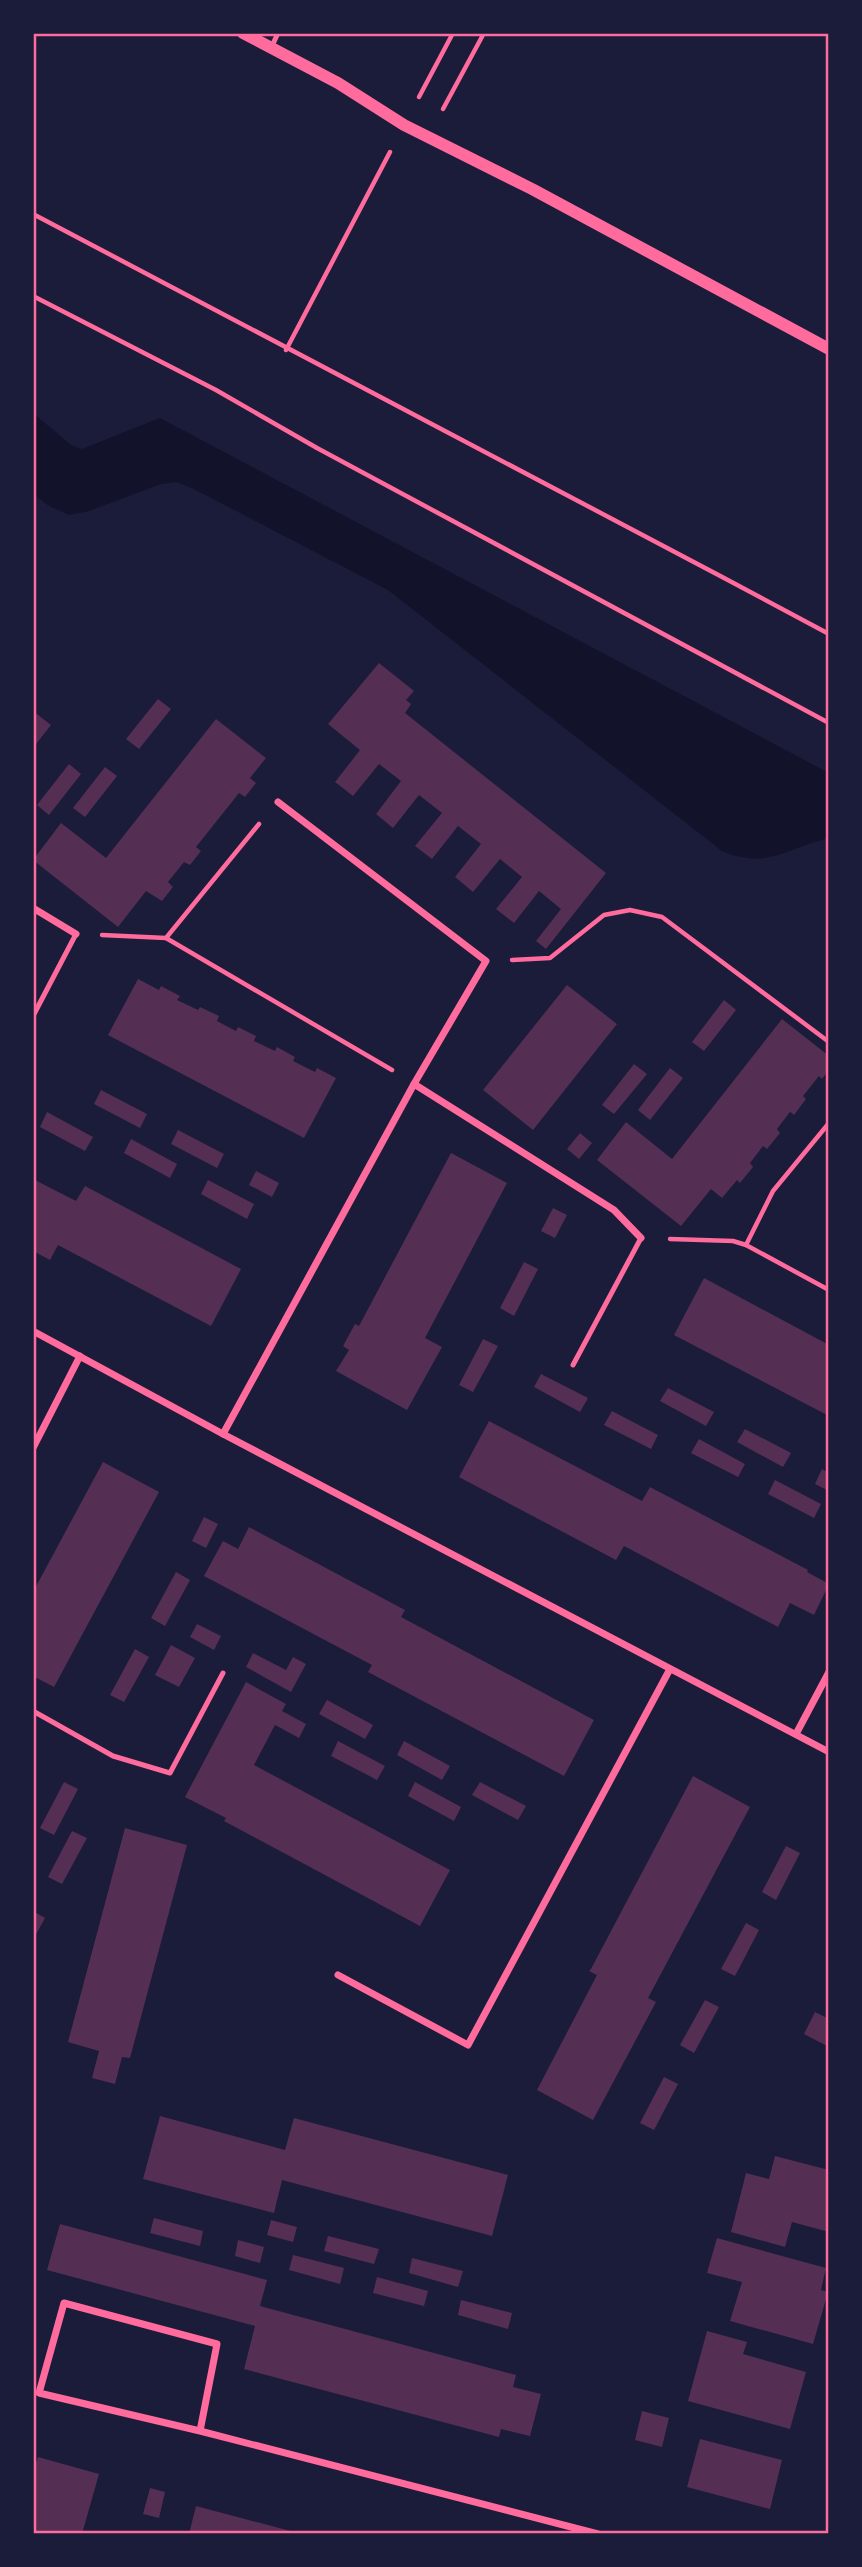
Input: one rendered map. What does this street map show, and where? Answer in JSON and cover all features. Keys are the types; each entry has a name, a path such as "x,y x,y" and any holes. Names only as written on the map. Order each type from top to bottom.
{"street":[{"path":"243,33 338,83 428,138 532,189 829,349"},
{"path":"223,1434 414,1084 486,961 278,802"},
{"path":"33,908 76,934"},
{"path":"414,1084 614,1210 641,1238"},
{"path":"33,1331 223,1434 829,1752"},
{"path":"33,1448 80,1356"},
{"path":"338,1975 468,2045 670,1669"},
{"path":"796,1734 829,1672"},
{"path":"200,2431 217,2344 64,2303 36,2394 200,2431 598,2534"}],"lane":[{"path":"270,48 278,33"},
{"path":"33,1016 76,934"},
{"path":"573,1365 641,1238"},
{"path":"33,1711 113,1756 170,1773 223,1673"}],"path":[{"path":"286,350 453,33"},
{"path":"428,138 484,33"},
{"path":"33,215 829,634"},
{"path":"33,296 216,390 317,448 829,723"},
{"path":"166,939 278,802"},
{"path":"486,961 550,958 604,915 630,910 662,917 829,1042"},
{"path":"76,934 166,939 414,1084"},
{"path":"746,1245 773,1191 829,1123"},
{"path":"641,1238 733,1241 746,1245 829,1290"}],"shaded area":[{"path":"33,413 71,445 82,449 160,418 829,773 829,838 765,858 738,856 722,851 388,590 192,488 176,482 161,484 89,511 69,515 49,506 33,494"}],"building":[{"path":"379,663 414,691 406,700 411,704 405,713 606,873 546,949 536,941 561,909 539,891 514,923 496,909 522,877 500,859 473,892 455,877 481,844 458,826 432,859 415,846 442,813 419,795 393,828 376,814 401,781 379,764 353,796 335,782 360,750 328,724"},
{"path":"158,699 171,709 139,749 126,739"},
{"path":"33,711 51,725 33,748"},
{"path":"216,719 266,758 250,778 256,783 245,797 239,793 196,847 201,851 190,865 184,862 168,882 173,887 162,901 146,891 118,927 33,860 61,823 106,858"},
{"path":"69,764 81,774 49,815 37,805"},
{"path":"105,767 117,776 85,817 73,808"},
{"path":"138,979 159,990 161,986 180,996 177,1000 198,1010 200,1007 219,1016 217,1021 236,1031 238,1027 256,1036 254,1041 275,1051 277,1047 295,1057 293,1061 315,1072 317,1068 336,1078 304,1138 108,1035"},
{"path":"567,985 617,1024 533,1130 483,1090"},
{"path":"724,1000 736,1010 704,1051 692,1042"},
{"path":"782,1019 829,1056 829,1070 822,1079 819,1076 803,1096 806,1099 794,1115 790,1112 777,1129 780,1133 767,1149 763,1146 750,1163 753,1167 740,1183 737,1180 722,1198 711,1189 681,1226 597,1160 626,1122 672,1159"},
{"path":"634,1064 647,1074 614,1114 602,1105"},
{"path":"670,1068 683,1078 650,1120 638,1110"},
{"path":"101,1090 147,1114 140,1128 94,1104"},
{"path":"47,1112 93,1137 85,1151 40,1127"},
{"path":"178,1130 224,1154 217,1168 171,1144"},
{"path":"580,1133 592,1143 579,1159 567,1149"},
{"path":"131,1139 177,1164 170,1178 124,1153"},
{"path":"451,1153 507,1183 425,1338 442,1347 407,1410 336,1371 349,1350 343,1346 355,1324 359,1326"},
{"path":"256,1171 279,1183 272,1197 249,1185"},
{"path":"33,1179 76,1201 85,1186 241,1269 211,1326 58,1245 50,1260 33,1251"},
{"path":"208,1180 254,1204 247,1219 201,1194"},
{"path":"553,1208 567,1215 555,1238 541,1231"},
{"path":"524,1262 538,1269 514,1316 500,1308"},
{"path":"704,1278 829,1345 829,1416 674,1335"},
{"path":"483,1339 498,1346 473,1392 459,1385"},
{"path":"541,1374 588,1398 580,1412 534,1387"},
{"path":"668,1388 714,1412 706,1426 660,1401"},
{"path":"612,1411 658,1435 651,1449 604,1425"},
{"path":"489,1421 642,1501 650,1487 808,1570 807,1572 829,1584 814,1615 790,1603 778,1627 624,1546 616,1560 459,1477"},
{"path":"745,1429 791,1453 783,1467 737,1442"},
{"path":"699,1439 745,1464 738,1477 691,1453"},
{"path":"103,1462 159,1492 54,1687 33,1676 33,1592"},
{"path":"822,1469 829,1473 829,1491 815,1484"},
{"path":"775,1480 821,1504 814,1518 768,1494"},
{"path":"204,1517 218,1524 206,1548 192,1541"},
{"path":"249,1527 405,1610 401,1617 594,1720 564,1776 368,1672 372,1665 204,1576 223,1541 238,1549"},
{"path":"176,1572 190,1580 165,1626 151,1618"},
{"path":"197,1624 221,1636 214,1650 190,1637"},
{"path":"171,1645 195,1658 179,1687 155,1675"},
{"path":"135,1649 149,1657 124,1702 110,1695"},
{"path":"253,1653 286,1670 293,1657 306,1664 291,1692 246,1667"},
{"path":"246,1682 286,1704 282,1711 306,1724 299,1738 275,1725 254,1765 450,1870 420,1926 224,1821 226,1818 185,1797"},
{"path":"327,1700 373,1725 365,1739 319,1714"},
{"path":"338,1741 385,1766 377,1780 331,1756"},
{"path":"404,1741 450,1766 442,1780 397,1755"},
{"path":"693,1776 750,1807 648,1998 656,2002 593,2120 537,2090 597,1975 589,1971"},
{"path":"64,1782 78,1789 54,1835 40,1828"},
{"path":"415,1782 461,1807 454,1821 408,1796"},
{"path":"480,1782 526,1806 518,1820 472,1795"},
{"path":"125,1828 187,1845 130,2058 122,2057 115,2084 92,2078 99,2051 68,2042"},
{"path":"72,1831 87,1838 62,1884 48,1877"},
{"path":"786,1846 800,1853 776,1900 762,1892"},
{"path":"33,1911 45,1918 33,1940"},
{"path":"746,1923 759,1930 735,1976 721,1969"},
{"path":"705,2000 719,2007 694,2053 680,2045"},
{"path":"815,2012 829,2019 829,2047 804,2034"},
{"path":"664,2077 678,2084 654,2130 640,2123"},
{"path":"160,2116 285,2150 294,2118 508,2175 492,2236 282,2180 274,2213 143,2179"},
{"path":"775,2156 829,2170 829,2232 792,2222 785,2247 731,2232 746,2173 769,2179"},
{"path":"154,2218 203,2231 200,2246 150,2233"},
{"path":"271,2220 297,2227 293,2242 267,2235"},
{"path":"60,2224 267,2280 260,2306 516,2375 513,2387 541,2394 530,2436 501,2429 499,2437 244,2369 255,2326 47,2270"},
{"path":"328,2236 379,2249 374,2264 324,2251"},
{"path":"717,2238 826,2268 821,2290 828,2292 813,2344 730,2321 742,2282 707,2273"},
{"path":"238,2240 264,2247 260,2263 235,2256"},
{"path":"293,2255 344,2268 340,2284 289,2270"},
{"path":"412,2258 463,2271 458,2287 409,2273"},
{"path":"377,2277 428,2291 424,2306 373,2293"},
{"path":"461,2300 512,2313 508,2329 458,2315"},
{"path":"707,2331 747,2342 743,2354 806,2372 790,2429 688,2401"},
{"path":"642,2411 669,2418 662,2447 635,2440"},
{"path":"700,2439 782,2460 770,2509 687,2487"},
{"path":"38,2457 99,2474 82,2534 33,2534 33,2473"},
{"path":"150,2488 165,2492 159,2518 143,2514"},
{"path":"196,2506 298,2533 189,2534"}]}
